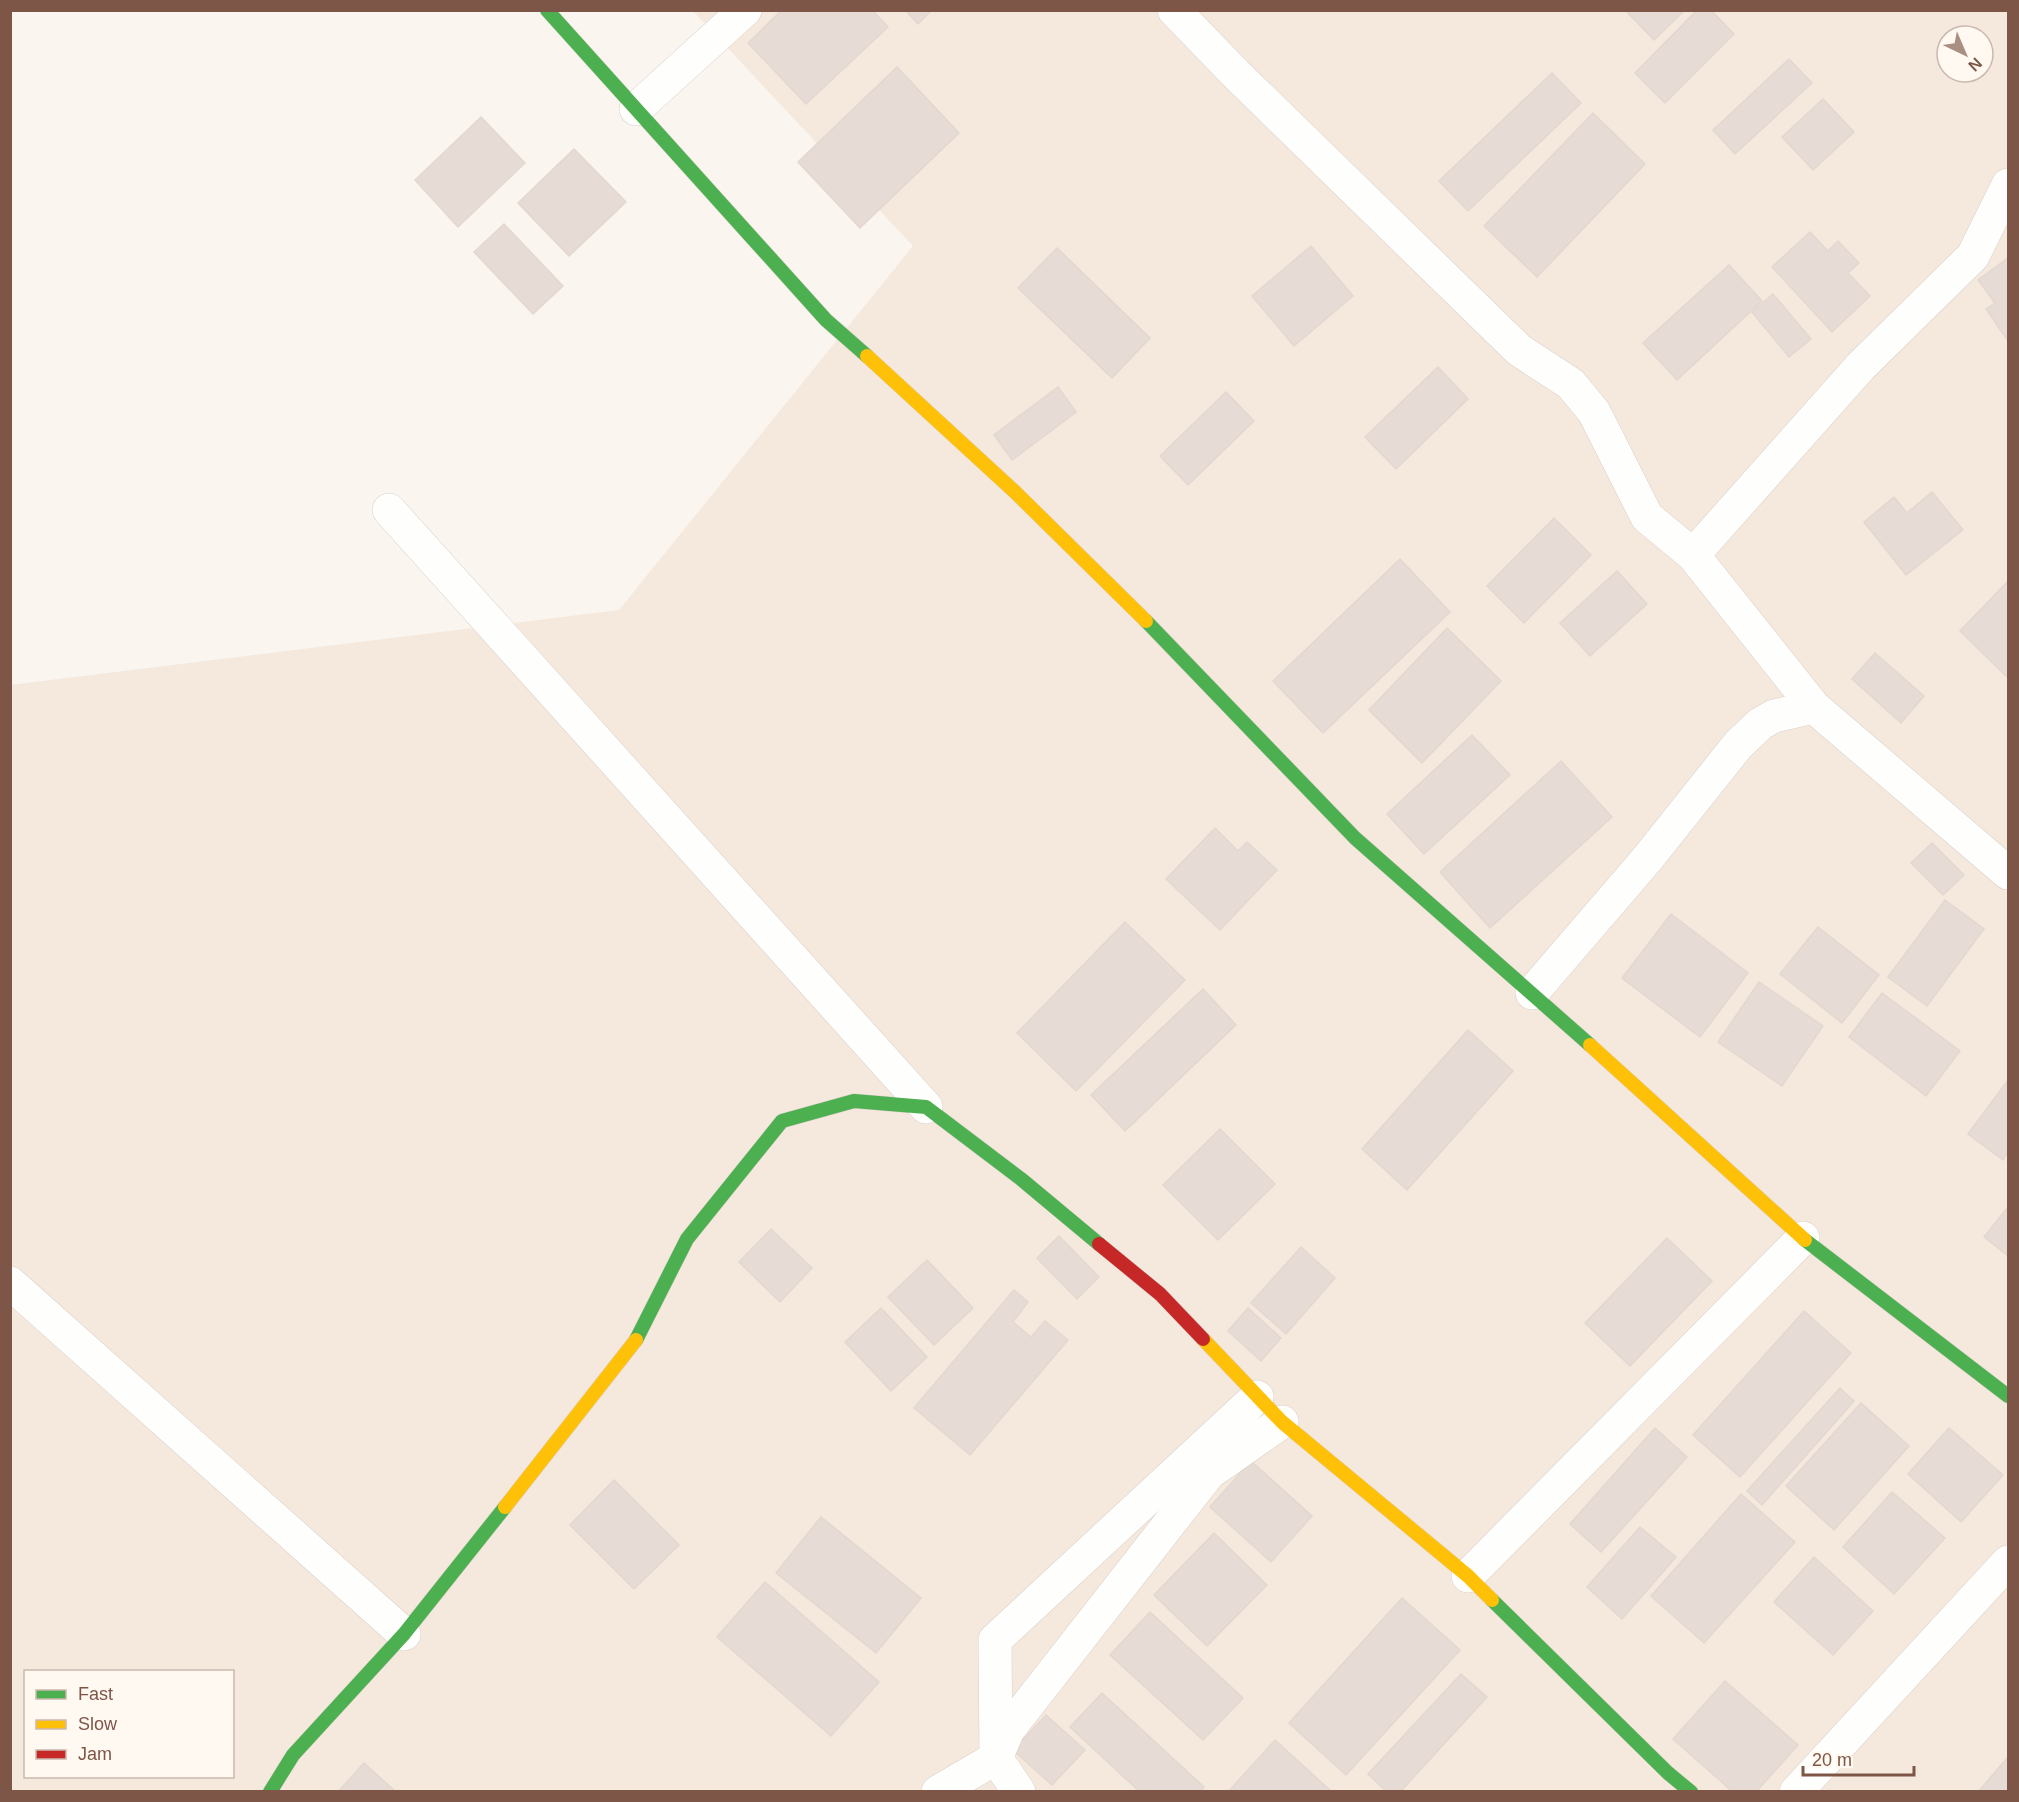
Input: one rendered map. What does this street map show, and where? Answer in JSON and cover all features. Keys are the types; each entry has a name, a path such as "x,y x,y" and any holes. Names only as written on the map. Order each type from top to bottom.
{"street":[{"path":"547,10 826,320 1014,491 1200,674 1355,838 1532,993 1803,1238 2008,1396"},
{"path":"636,109 745,10"},
{"path":"1174,10 1236,75 1520,350 1571,384 1594,412 1647,517 1693,555 1814,707 2008,873"},
{"path":"1693,555 1861,366 1973,256 2008,185"},
{"path":"389,510 926,1107 1021,1179 1160,1294 1282,1422 1468,1576 1668,1773 1691,1791"},
{"path":"1532,993 1648,858 1738,745 1760,724 1774,716 1814,707"},
{"path":"270,1791 293,1755 404,1634 634,1345 687,1239 782,1121 854,1101 926,1107"},
{"path":"1468,1576 1803,1238"},
{"path":"10,1283 404,1634"},
{"path":"1019,1791 996,1758 995,1640 1257,1397"},
{"path":"938,1791 996,1758 1008,1730 1209,1473 1282,1422"},
{"path":"1797,1791 2008,1562"}],"shaded area":[{"path":"693,11 2008,11 2008,1791 11,1791 10,685 619,610 913,246"}],"building":[{"path":"782,10 872,10 888,27 806,104 748,43"},
{"path":"905,10 932,10 918,24"},
{"path":"1625,10 1685,10 1654,40"},
{"path":"1697,10 1711,10 1734,34 1665,103 1635,73"},
{"path":"1789,59 1812,83 1735,154 1713,130"},
{"path":"897,67 959,133 860,228 798,162"},
{"path":"1552,73 1581,103 1468,211 1439,181"},
{"path":"1823,99 1854,132 1813,170 1782,137"},
{"path":"1593,113 1645,164 1537,277 1484,226"},
{"path":"481,117 525,163 458,227 415,180"},
{"path":"574,149 626,202 569,256 518,203"},
{"path":"504,224 563,286 533,314 474,252"},
{"path":"1810,232 1828,251 1838,241 1859,263 1848,273 1870,296 1832,332 1772,267"},
{"path":"1311,246 1353,296 1294,346 1252,296"},
{"path":"1057,248 1150,338 1112,378 1018,288"},
{"path":"2008,258 2008,341 1986,309 1995,303 1978,280"},
{"path":"1729,265 1762,301 1677,380 1643,343"},
{"path":"1773,294 1811,339 1789,357 1752,312"},
{"path":"1438,367 1468,399 1396,469 1365,437"},
{"path":"1058,387 1076,412 1012,460 994,435"},
{"path":"1226,392 1254,421 1188,485 1160,456"},
{"path":"1932,492 1963,530 1906,575 1864,522 1894,497 1907,513"},
{"path":"1554,518 1591,555 1524,623 1487,586"},
{"path":"1400,559 1450,612 1323,733 1273,681"},
{"path":"1617,571 1647,604 1590,656 1560,623"},
{"path":"2008,581 2008,678 1960,631"},
{"path":"1447,628 1501,681 1422,763 1369,710"},
{"path":"1875,653 1924,696 1901,723 1852,679"},
{"path":"1472,735 1510,775 1424,854 1387,814"},
{"path":"1561,761 1612,817 1490,928 1440,872"},
{"path":"1215,828 1238,851 1247,842 1277,870 1220,930 1166,879"},
{"path":"1932,843 1964,875 1943,895 1911,863"},
{"path":"1945,900 1984,929 1927,1006 1888,977"},
{"path":"1671,914 1748,973 1700,1037 1622,978"},
{"path":"1125,922 1185,980 1076,1091 1017,1033"},
{"path":"1818,927 1879,975 1842,1023 1780,974"},
{"path":"1759,982 1823,1026 1782,1086 1718,1042"},
{"path":"1203,989 1236,1025 1125,1131 1091,1095"},
{"path":"1882,993 1960,1051 1926,1096 1849,1037"},
{"path":"1468,1030 1513,1071 1407,1190 1362,1149"},
{"path":"2008,1080 2008,1152 2003,1160 1968,1134"},
{"path":"1220,1129 1275,1184 1218,1240 1163,1185"},
{"path":"2008,1207 2008,1256 1984,1237"},
{"path":"771,1229 812,1268 780,1302 739,1262"},
{"path":"1059,1236 1099,1277 1077,1299 1037,1258"},
{"path":"1667,1238 1712,1281 1630,1366 1585,1323"},
{"path":"1301,1247 1335,1278 1286,1334 1251,1303"},
{"path":"927,1260 973,1308 934,1345 888,1297"},
{"path":"1014,1290 1028,1302 1013,1322 1031,1337 1045,1321 1068,1340 970,1455 914,1408"},
{"path":"881,1308 927,1357 891,1391 845,1342"},
{"path":"1248,1308 1281,1338 1261,1361 1228,1331"},
{"path":"1804,1311 1851,1353 1740,1477 1693,1435"},
{"path":"1840,1388 1854,1401 1762,1505 1747,1491"},
{"path":"1861,1403 1909,1446 1834,1530 1786,1486"},
{"path":"1655,1428 1687,1457 1601,1552 1570,1524"},
{"path":"1949,1428 2003,1475 1961,1522 1908,1474"},
{"path":"1251,1461 1312,1516 1271,1562 1210,1507"},
{"path":"614,1480 679,1545 634,1589 570,1525"},
{"path":"1892,1492 1945,1538 1894,1594 1843,1547"},
{"path":"1741,1494 1795,1542 1704,1643 1651,1596"},
{"path":"821,1517 921,1598 876,1653 776,1573"},
{"path":"1640,1527 1676,1557 1622,1619 1587,1587"},
{"path":"1214,1533 1267,1585 1207,1646 1154,1595"},
{"path":"1814,1557 1873,1611 1833,1655 1774,1602"},
{"path":"765,1582 879,1682 831,1736 717,1637"},
{"path":"1402,1598 1460,1650 1346,1775 1289,1723"},
{"path":"1150,1612 1243,1698 1203,1740 1110,1655"},
{"path":"1461,1674 1487,1697 1400,1792 1387,1792 1368,1774"},
{"path":"1725,1681 1798,1745 1756,1792 1733,1792 1673,1739"},
{"path":"1102,1693 1204,1787 1200,1792 1140,1792 1070,1727"},
{"path":"1046,1715 1085,1750 1052,1785 1013,1750"},
{"path":"1275,1740 1332,1792 1228,1792"},
{"path":"2008,1757 2008,1792 1978,1792"},
{"path":"364,1763 396,1792 338,1792"}],"traffic: fast":[{"path":"547,10 826,320 867,356"},
{"path":"1146,621 1355,838 1590,1045"},
{"path":"636,1340 687,1239 782,1121 854,1101 926,1107 1021,1179 1099,1244"},
{"path":"1805,1240 2008,1396"},
{"path":"270,1792 293,1755 404,1634 505,1507"},
{"path":"1492,1600 1668,1773 1691,1792"}],"traffic: slow":[{"path":"867,356 1014,491 1146,621"},
{"path":"1590,1045 1805,1240"},
{"path":"1203,1339 1282,1422 1468,1576 1492,1600"},
{"path":"505,1507 636,1340"}],"traffic: jam":[{"path":"1099,1244 1160,1294 1203,1339"}]}
